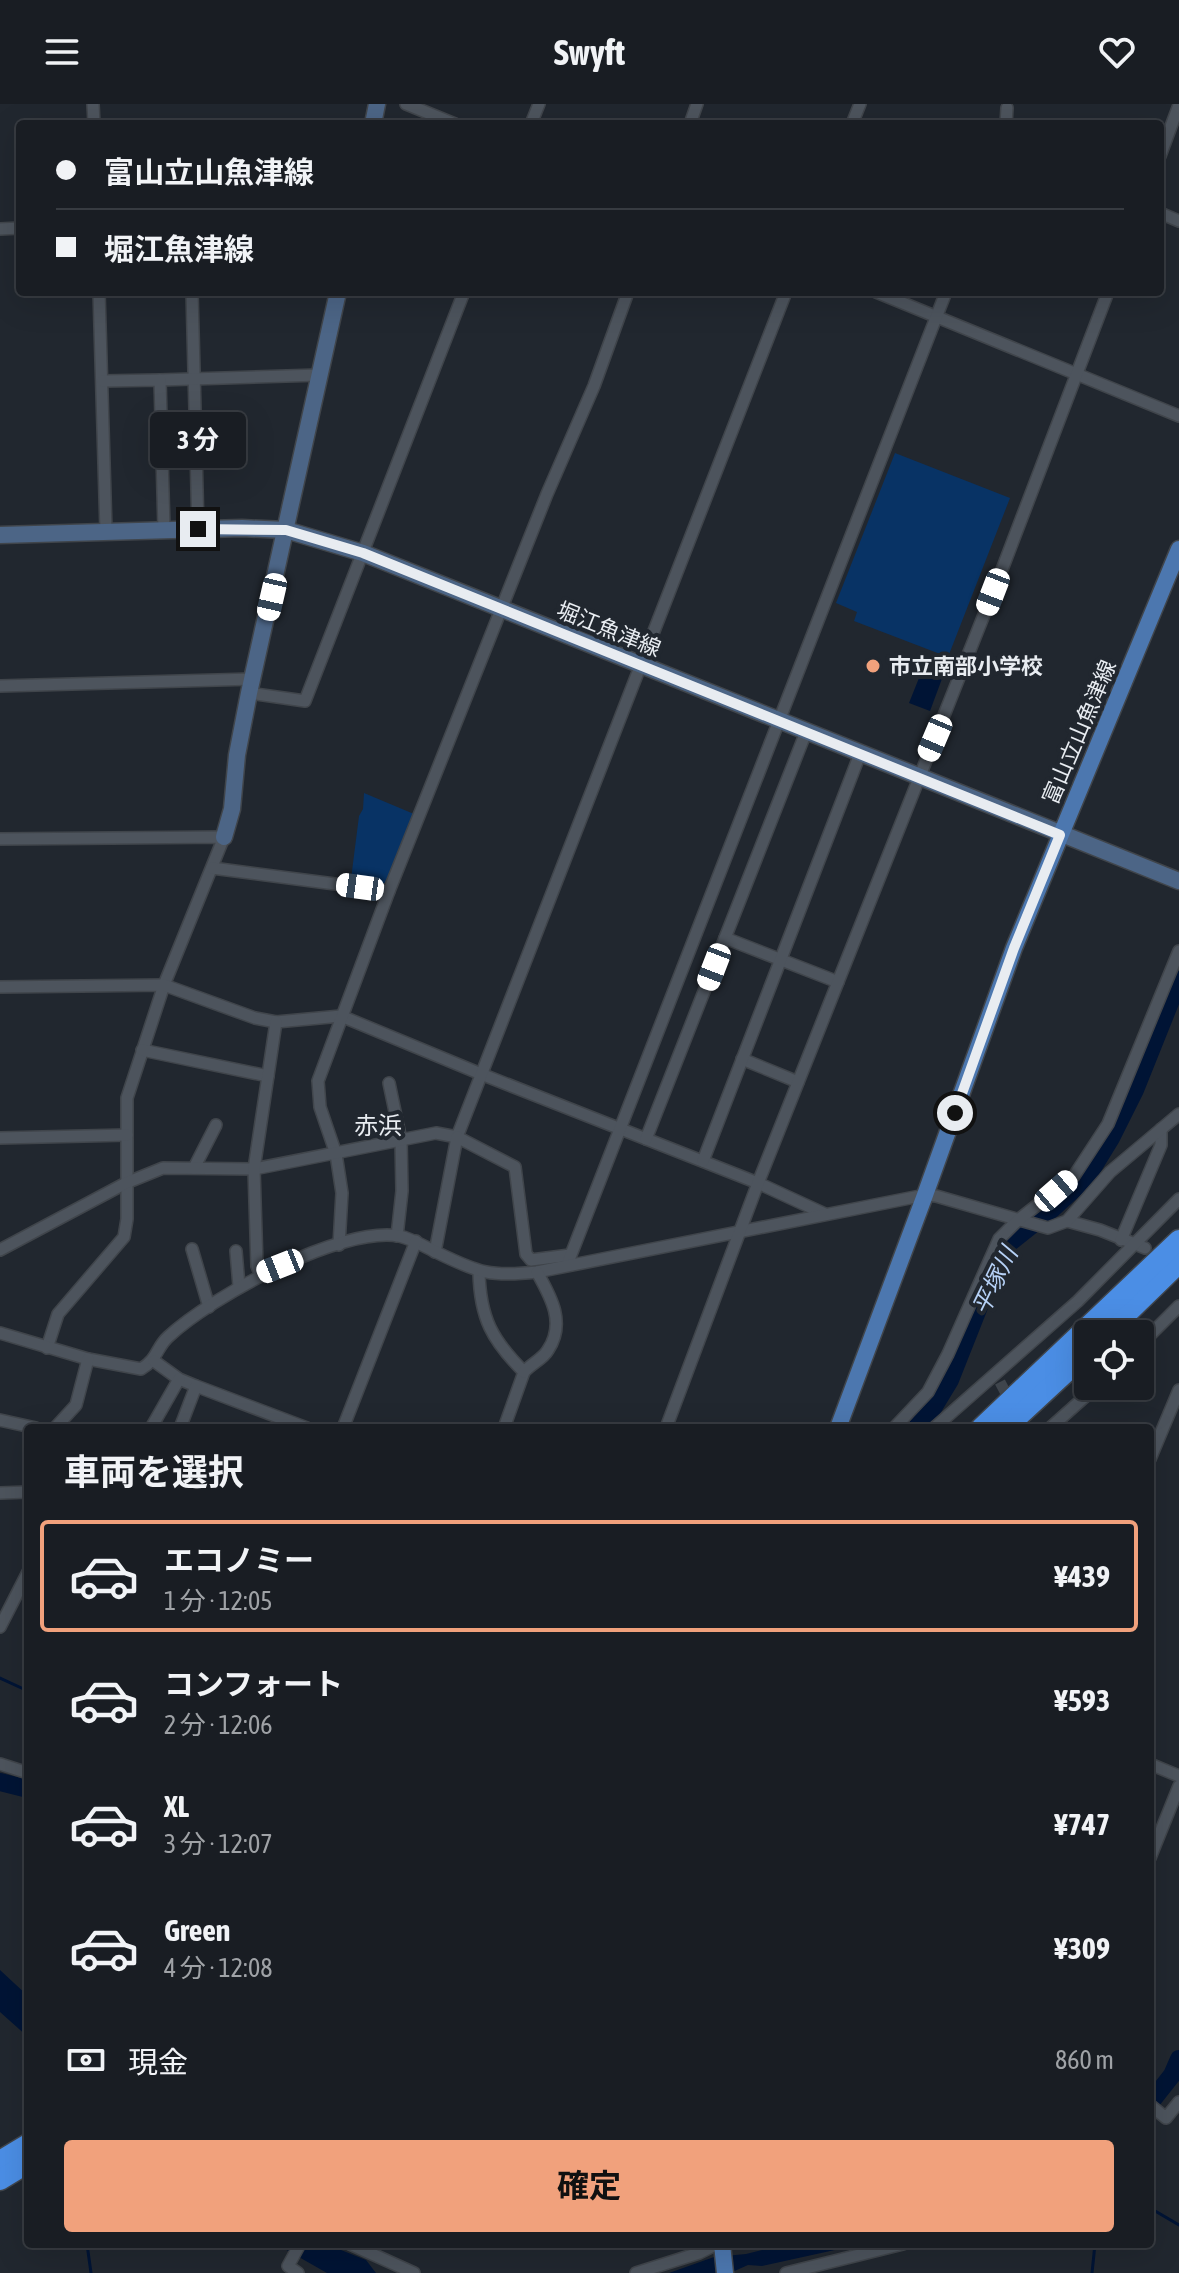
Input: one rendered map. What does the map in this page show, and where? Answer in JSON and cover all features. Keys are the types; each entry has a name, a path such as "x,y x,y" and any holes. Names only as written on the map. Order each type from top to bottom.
{"highway":[{"path":"985,1424 1179,1240"},
{"path":"1120,1320 1179,1263"},
{"path":"1010,1424 1074,1365"},
{"path":"0,2161 24,2146"},
{"path":"0,2180 24,2165"}],"main road":[{"path":"224,837 232,809 237,755 251,686 337,296"},
{"name":"堀江魚津線","path":"0,535 198,529 286,530 363,553 1179,881"},
{"name":"富山立山魚津線","path":"839,1424 1014,948 1179,549"},
{"path":"721,2248 725,2273"}],"street":[{"path":"406,104 445,120"},
{"path":"1164,145 1179,105"},
{"path":"99,296 106,531"},
{"path":"192,296 198,529"},
{"path":"0,686 251,686 305,701 462,296"},
{"path":"339,1245 342,1193 336,1154 320,1107 318,1081 389,891 547,494 594,386 627,296"},
{"path":"435,1252 457,1137 784,296"},
{"path":"886,296 1179,416"},
{"path":"0,1333 88,1359 141,1369 154,1361 165,1339 239,1286 260,1274 369,1237 397,1236 416,1241 479,1272 501,1276 537,1272 568,1260 944,296"},
{"path":"668,1424 758,1183 992,595 1106,296"},
{"path":"103,381 319,375"},
{"path":"160,380 164,530"},
{"path":"646,1139 806,732"},
{"path":"703,1161 860,754"},
{"path":"0,839 224,837 164,985 127,1098 127,1219 124,1237 58,1314 47,1348"},
{"path":"212,868 389,891"},
{"path":"725,938 838,982"},
{"path":"898,1424 928,1392 999,1239 1074,1176 1108,1124 1179,951"},
{"path":"0,987 164,985 255,1018 276,1022 341,1016 758,1183 825,1214"},
{"path":"260,1274 257,1266 254,1169 276,1022"},
{"path":"142,1050 268,1076"},
{"path":"742,1059 798,1082"},
{"path":"389,1083 401,1140 402,1191 397,1236"},
{"path":"0,1250 126,1183 163,1168 254,1169 436,1133 457,1137 515,1167 526,1254 531,1260 568,1260 925,1195 1048,1228 1067,1221 1110,1172 1179,1114"},
{"path":"194,1168 216,1125"},
{"path":"1121,1240 1161,1145 1161,1129"},
{"path":"0,1138 127,1135"},
{"path":"939,1424 998,1378 1139,1247 1179,1199"},
{"path":"1067,1221 1100,1230 1139,1247"},
{"path":"345,1424 416,1241"},
{"path":"192,1249 209,1307"},
{"path":"236,1251 239,1286"},
{"path":"479,1272 480,1298 490,1333 524,1372"},
{"path":"505,1424 524,1372 548,1352 558,1325 553,1300 537,1272"},
{"path":"1154,1331 1179,1306"},
{"path":"59,1424 76,1405 88,1359"},
{"path":"154,1361 179,1379 296,1424"},
{"path":"153,1424 179,1379"},
{"path":"182,1424 196,1386"},
{"path":"1154,1449 1179,1390"},
{"path":"1054,1424 1081,1400"},
{"path":"0,1420 24,1425"},
{"path":"0,1493 24,1492"},
{"path":"0,1627 24,1580"},
{"path":"0,1764 24,1772"},
{"path":"1154,1766 1179,1776"},
{"path":"1154,1848 1179,1786"},
{"path":"1154,2108 1166,2118 1179,2101"},
{"path":"293,2270 299,2248"},
{"path":"359,2248 414,2273"},
{"path":"636,2273 712,2248"},
{"path":"786,2273 887,2248"}],"shaded area":[{"path":"895,453 1010,498 948,657 854,621 857,612 836,603"},
{"path":"923,668 943,676 930,711 909,703"},
{"path":"364,793 414,814 388,887 351,879"},
{"path":"0,1970 24,1992 24,2033 0,2012"},
{"path":"283,2248 336,2248 366,2260 376,2273 327,2273"},
{"path":"771,2248 844,2248 762,2266 748,2265 730,2273 669,2273 714,2257"}],"waterway":[{"name":"平塚川","path":"919,1424 950,1380 988,1284 1008,1244 1087,1177 1111,1138 1135,1090 1179,980"},
{"path":"0,1678 24,1689"},
{"name":"平塚川","path":"0,1782 24,1788"},
{"path":"1154,2098 1172,2075 1179,2059"},
{"path":"1154,2210 1179,2225"},
{"path":"88,2248 91,2273"},
{"path":"1092,2273 1095,2248"}],"tunnel":[{"path":"1000,1382 1022,1424"}],"place":[{"name":"市立南部小学校","path":"873,666"}],"district":[{"name":"赤浜","path":"378,1126"}],"route":[{"path":"198,529 286,530 363,553 1060,835 1014,948 955,1113"}]}
